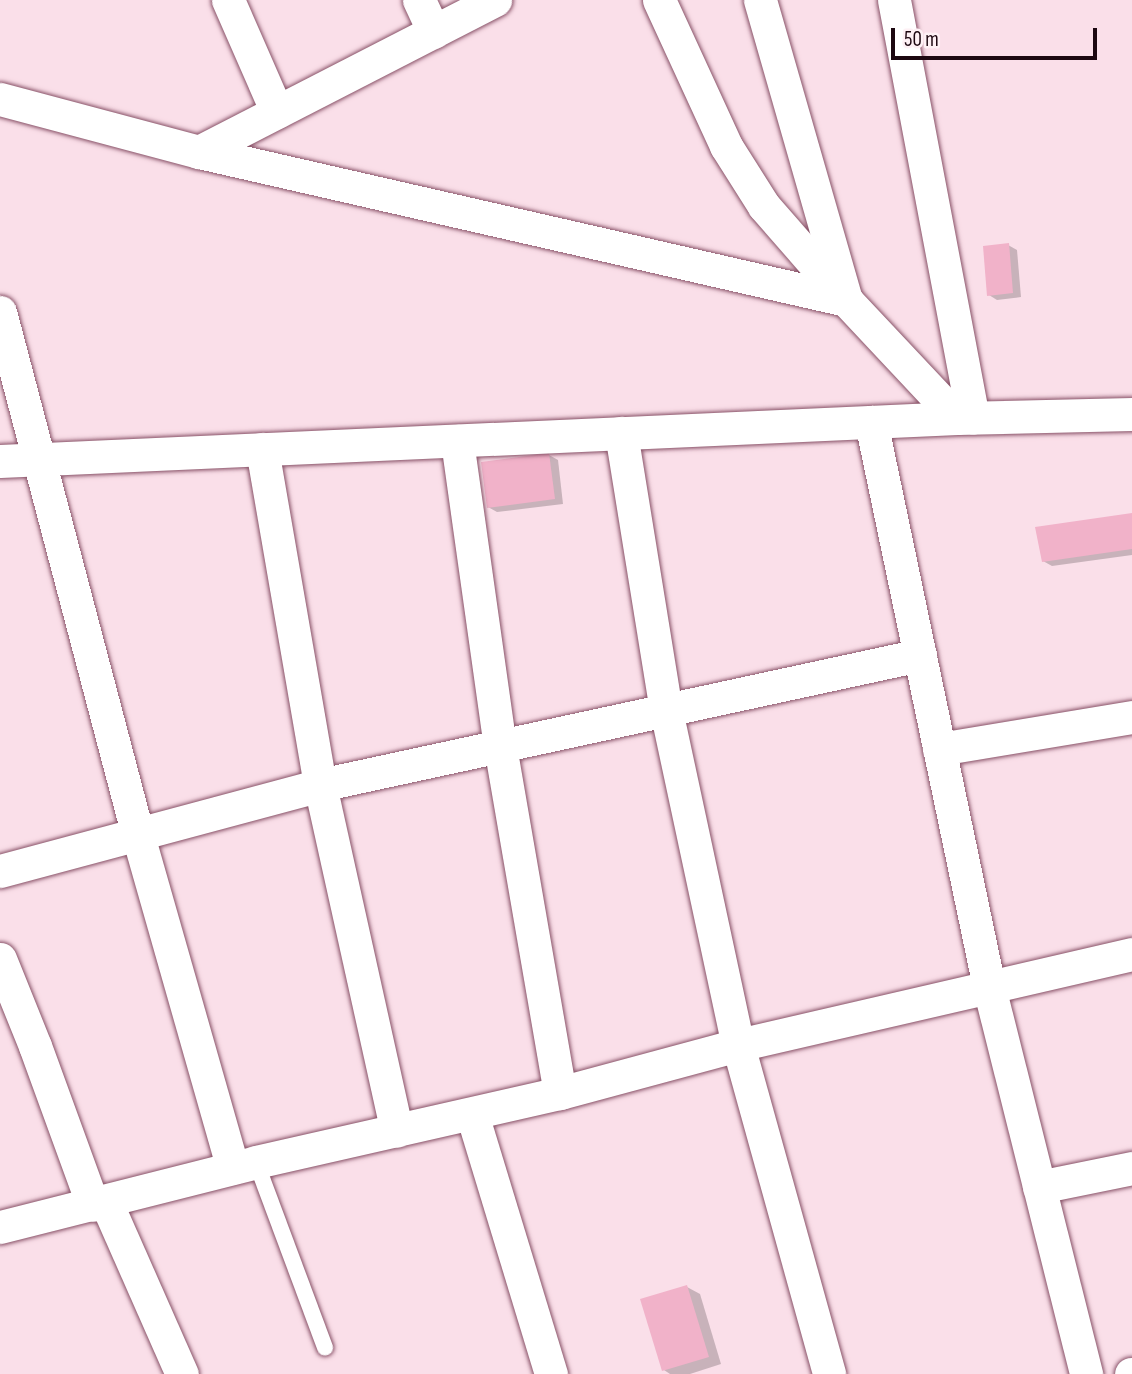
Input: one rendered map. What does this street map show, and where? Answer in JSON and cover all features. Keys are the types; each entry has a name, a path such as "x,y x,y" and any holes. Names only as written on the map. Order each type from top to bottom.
{"street":[{"path":"228,0 277,112"},
{"path":"419,0 434,32"},
{"path":"199,152 495,0"},
{"path":"659,0 726,146 744,177 788,237 846,300 965,418"},
{"path":"760,0 846,300"},
{"path":"894,0 965,418"},
{"path":"0,99 199,152 846,300"},
{"path":"0,312 137,832 245,1165"},
{"path":"0,461 965,418 1132,414"},
{"path":"871,422 989,987 1086,1374"},
{"path":"621,433 666,709 738,1045 829,1374"},
{"path":"457,441 500,746 560,1093"},
{"path":"262,449 320,785 397,1130"},
{"path":"0,871 137,832 320,785 920,655"},
{"path":"939,749 1132,717"},
{"path":"0,1227 245,1165 560,1093 738,1045 1132,954"},
{"path":"0,959 99,1203 183,1374"},
{"path":"472,1114 551,1374"},
{"path":"1039,1187 1132,1168"}],"lane":[{"path":"245,1165 325,1348"}],"building":[{"path":"1009,243 1013,293 987,296 983,246"},
{"path":"549,453 555,499 487,508 481,462"},
{"path":"1132,513 1132,549 1042,562 1035,527"},
{"path":"687,1285 709,1357 662,1371 640,1299"}]}
